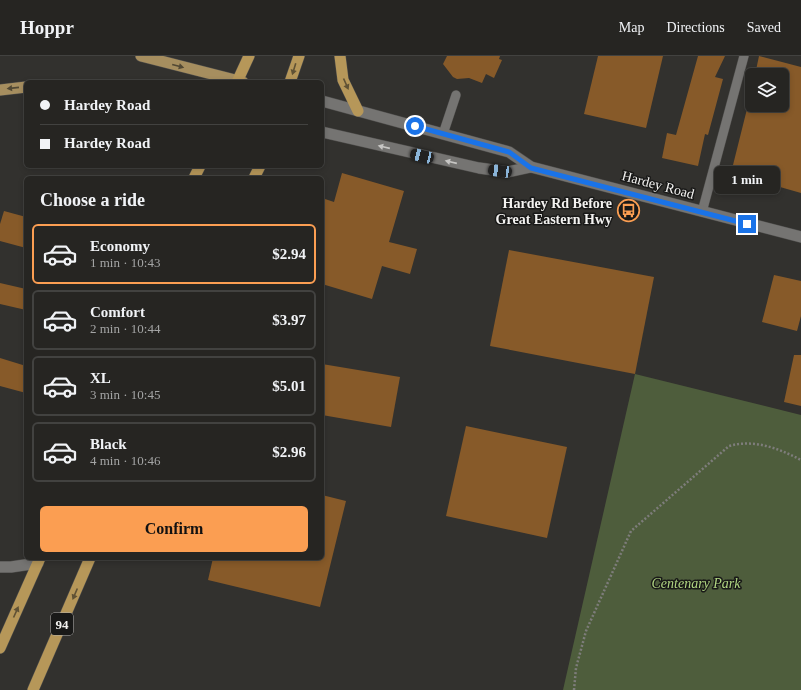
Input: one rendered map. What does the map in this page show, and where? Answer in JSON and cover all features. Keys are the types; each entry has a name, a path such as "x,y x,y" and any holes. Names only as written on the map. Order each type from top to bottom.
{"highway":[{"path":"240,80 249,56"},
{"path":"291,80 299,56"},
{"path":"340,56 343,80 358,111"},
{"path":"1,640 39,560"},
{"name":"94","path":"33,690 89,560"}],"main road":[{"path":"141,56 231,80"},
{"path":"0,90 24,87"},
{"name":"Hardey Road","path":"324,102 509,152 531,168 801,238"},
{"name":"Hardey Road","path":"324,132 479,168 508,172 531,168"},
{"path":"0,567 11,568 39,560"}],"lane":[{"path":"702,212 744,56"},
{"path":"443,134 456,96"}],"path":[{"path":"574,690 576,668 586,631 631,531 729,446 742,442 763,444 801,460"}],"green space":[{"name":"Centenary Park","path":"635,374 801,415 801,690 563,690"}],"building":[{"path":"447,56 500,56 499,59 502,60 494,78 486,74 482,83 469,78 457,79 453,77 443,64"},
{"path":"598,56 663,56 646,128 584,114"},
{"path":"698,56 725,56 715,77 723,79 708,135 705,134 698,166 662,158 667,133 676,135"},
{"path":"759,56 801,67 801,193 773,185 773,182 731,173 746,112 789,112 789,68 756,68"},
{"path":"342,173 404,191 389,242 417,249 410,274 382,266 372,299 324,285 324,199 334,202"},
{"path":"4,211 24,216 24,247 0,241 0,224"},
{"path":"509,250 654,277 635,374 490,346"},
{"path":"774,275 801,281 801,316 797,331 762,322"},
{"path":"0,283 24,289 24,310 0,304"},
{"path":"794,355 801,355 801,406 784,402"},
{"path":"0,358 24,365 24,392 0,386"},
{"path":"324,364 400,377 391,427 324,415"},
{"path":"466,426 567,447 547,538 446,516"},
{"path":"324,496 346,501 320,607 208,580 213,560 324,560"}],"place":[{"name":"Hardey Rd Before Great Eastern Hwy","path":"628,211"}],"route":[{"path":"415,126 509,152 531,168 747,224"}]}
